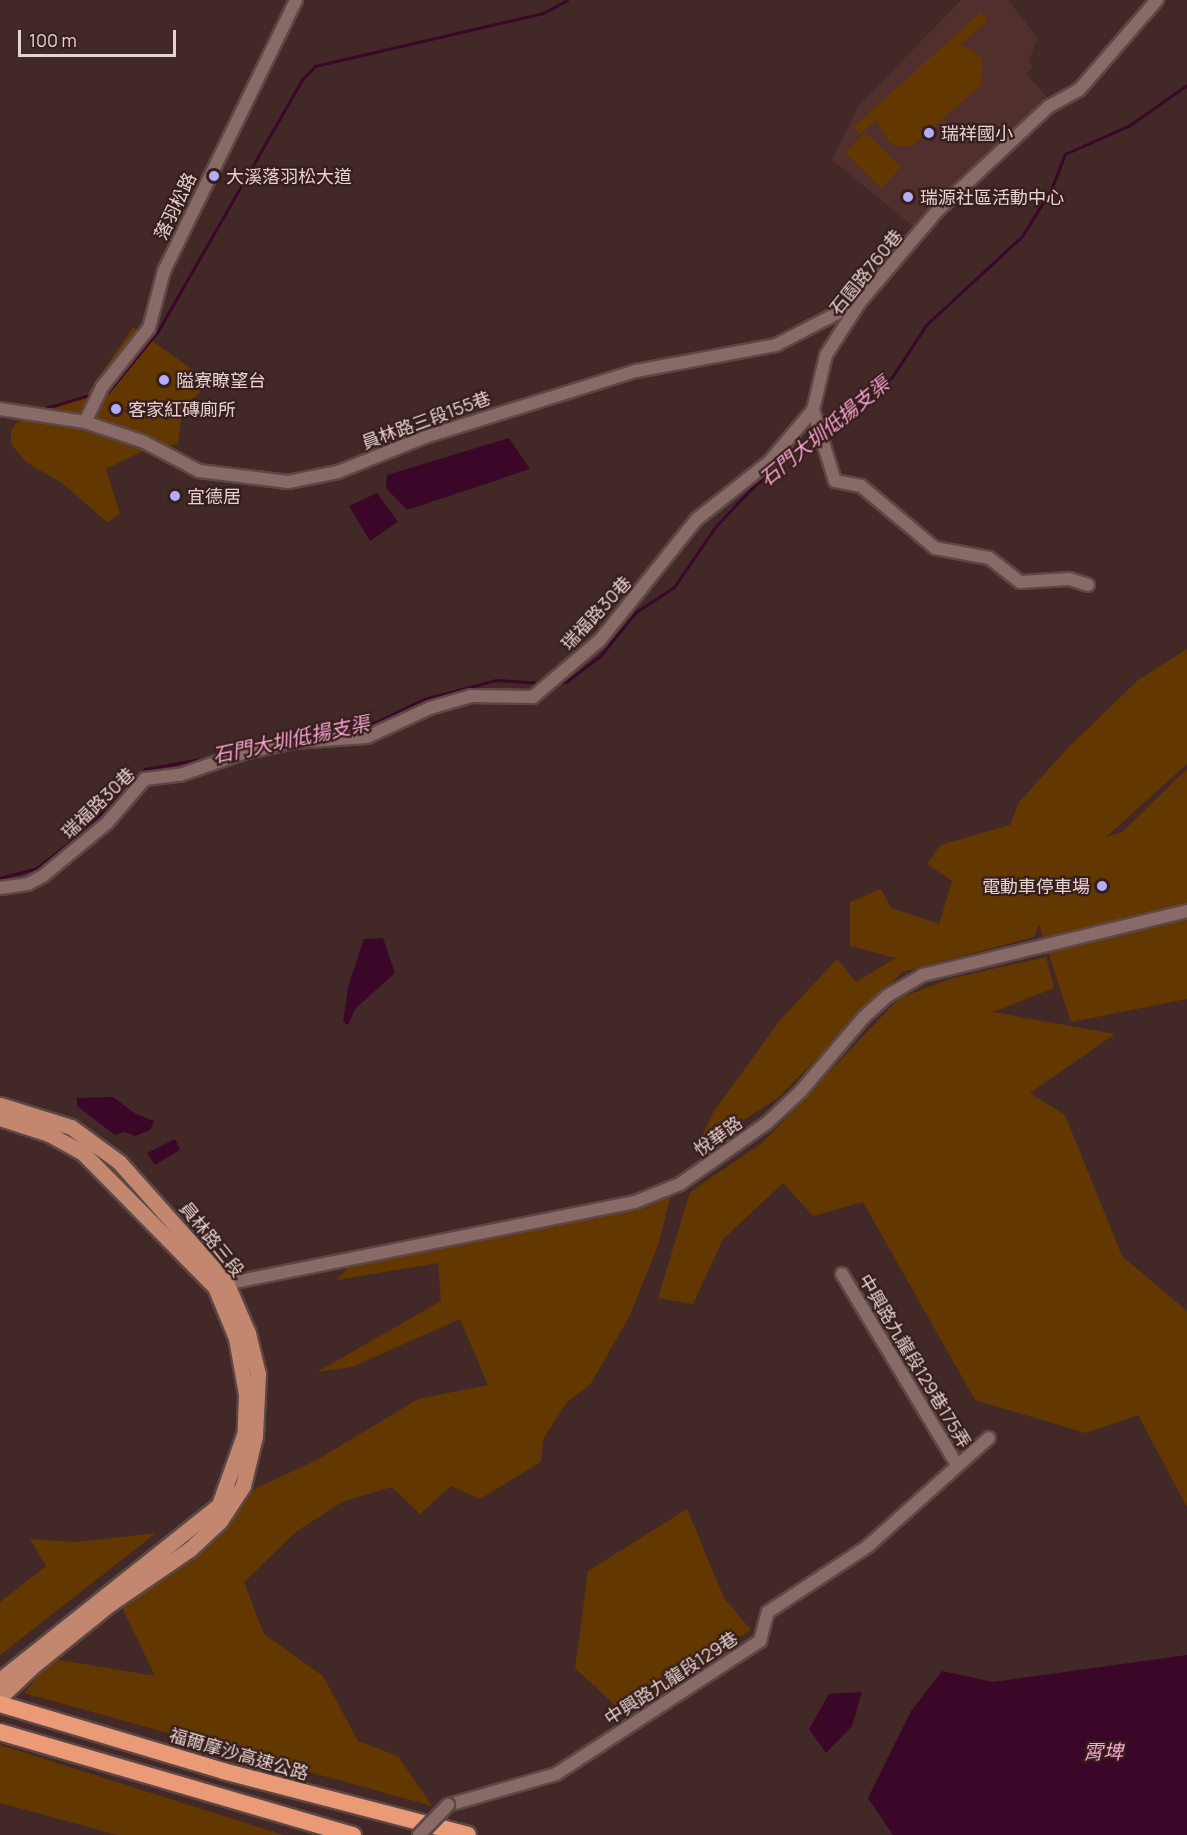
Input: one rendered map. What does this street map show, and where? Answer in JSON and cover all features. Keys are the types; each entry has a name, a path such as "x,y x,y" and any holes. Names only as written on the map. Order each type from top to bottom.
{"highway":[{"name":"福爾摩沙高速公路","path":"0,1704 222,1771 468,1835"},
{"path":"0,1732 352,1835"}],"main road":[{"name":"員林路三段","path":"0,1105 70,1127 119,1162 221,1284 248,1333 258,1374 255,1436 243,1486 220,1521 190,1549 0,1680"},
{"name":"員林路三段","path":"0,1118 49,1134 82,1153 221,1284"},
{"name":"員林路三段","path":"0,1697 29,1661"}],"street":[{"name":"落羽松路","path":"85,422 99,393 149,328 165,271 296,0"},
{"name":"石園路760巷","path":"813,410 826,355 860,302 938,210 1048,107 1079,90 1157,0"},
{"name":"員林路三段155巷","path":"0,409 85,422 144,442 199,471 288,482 338,472 425,437 636,371 776,345 860,302"},
{"path":"813,410 835,481 861,486 935,548 989,558 1020,582 1069,579 1088,585"},
{"name":"瑞福路30巷","path":"0,888 28,884 44,876 107,823 145,779 180,775 243,753 293,742 367,737 430,708 471,696 533,697 600,640 697,519 769,462 813,410"},
{"name":"悅華路","path":"221,1284 635,1202 680,1184 758,1130 801,1091 864,1017 887,996 923,975 1187,911"},
{"name":"中興路九龍段129巷175弄","path":"842,1275 958,1466"},
{"name":"中興路九龍段129巷","path":"419,1835 448,1805 556,1774 760,1641 768,1612 868,1546 988,1438"}],"shaded area":[{"name":"瑞祥國小","path":"961,0 1008,0 1038,38 1029,60 1033,68 1026,74 1051,101 962,175 915,228 832,160 858,106"},
{"path":"981,12 988,20 960,45 973,50 983,60 981,85 913,145 899,147 888,141 876,120 860,134 853,127"},
{"path":"865,132 901,167 881,188 845,153"},
{"path":"133,327 197,373 200,392 182,412 178,444 147,449 106,469 120,514 107,522 62,483 26,462 11,444 11,431 16,423 86,396"},
{"path":"1187,649 1187,764 1106,837 1122,832 1187,769 1187,999 1071,1022 1039,924 1034,937 902,972 778,1098 695,1151 714,1111 781,1019 837,959 856,982 896,958 850,946 850,902 881,889 891,908 939,924 952,881 927,864 940,845 1010,825 1019,802 1067,749 1138,680"},
{"path":"1046,957 1054,988 993,1012 1115,1034 1030,1093 1065,1115 1122,1256 1187,1311 1187,1507 1138,1415 1086,1433 975,1400 863,1202 813,1216 783,1183 723,1239 693,1304 658,1298 690,1192 762,1143 899,998 953,978"},
{"path":"671,1194 658,1246 629,1317 590,1385 568,1401 543,1439 541,1462 480,1499 451,1486 420,1514 392,1487 342,1502 297,1531 244,1582 264,1634 323,1676 358,1741 398,1756 432,1806 24,1693 53,1659 155,1676 119,1601 235,1513 256,1488 317,1460 418,1399 488,1385 460,1319 352,1367 317,1372 441,1301 438,1263 336,1280 354,1262"},
{"path":"687,1509 724,1598 751,1630 622,1712 575,1668 588,1571"},
{"path":"156,1533 0,1655 0,1602 46,1566 30,1539 77,1542"},
{"path":"0,1745 284,1835 118,1835 0,1803"}],"water":[{"path":"509,438 530,469 407,510 386,488 387,475"},
{"path":"377,493 398,522 370,541 349,506"},
{"path":"383,938 395,973 355,1009 348,1025 343,1022 348,987 364,939"},
{"path":"113,1097 136,1114 154,1121 150,1130 135,1136 125,1132 115,1135 77,1106 77,1098"},
{"path":"175,1139 180,1150 155,1165 147,1153"},
{"name":"霄埤","path":"1187,1655 1187,1835 893,1835 868,1798 911,1711 942,1671 993,1682"},
{"path":"862,1692 852,1726 826,1753 809,1729 829,1694"}],"waterway":[{"path":"102,393 108,392 158,331 301,81 315,66 543,13 567,0"},
{"name":"石門大圳低揚支渠","path":"823,429 855,410 892,377 926,325 1022,236 1051,190 1065,154 1130,125 1187,85"},
{"path":"39,410 96,393"},
{"path":"0,416 16,417"},
{"name":"石門大圳低揚支渠","path":"558,682 566,682 600,656 636,612 674,587 716,526 753,487 817,433"},
{"name":"石門大圳低揚支渠","path":"309,735 376,722 424,699 496,680 542,683"},
{"name":"石門大圳低揚支渠","path":"0,878 37,868 84,831 145,769 218,756"}],"place":[{"name":"瑞祥國小","path":"929,133"},
{"name":"大溪落羽松大道","path":"214,176"},
{"name":"瑞源社區活動中心","path":"908,197"},
{"name":"隘寮瞭望台","path":"164,380"},
{"name":"客家紅磚廁所","path":"116,409"},
{"name":"宜德居","path":"175,496"},
{"name":"電動車停車場","path":"1102,886"}]}
